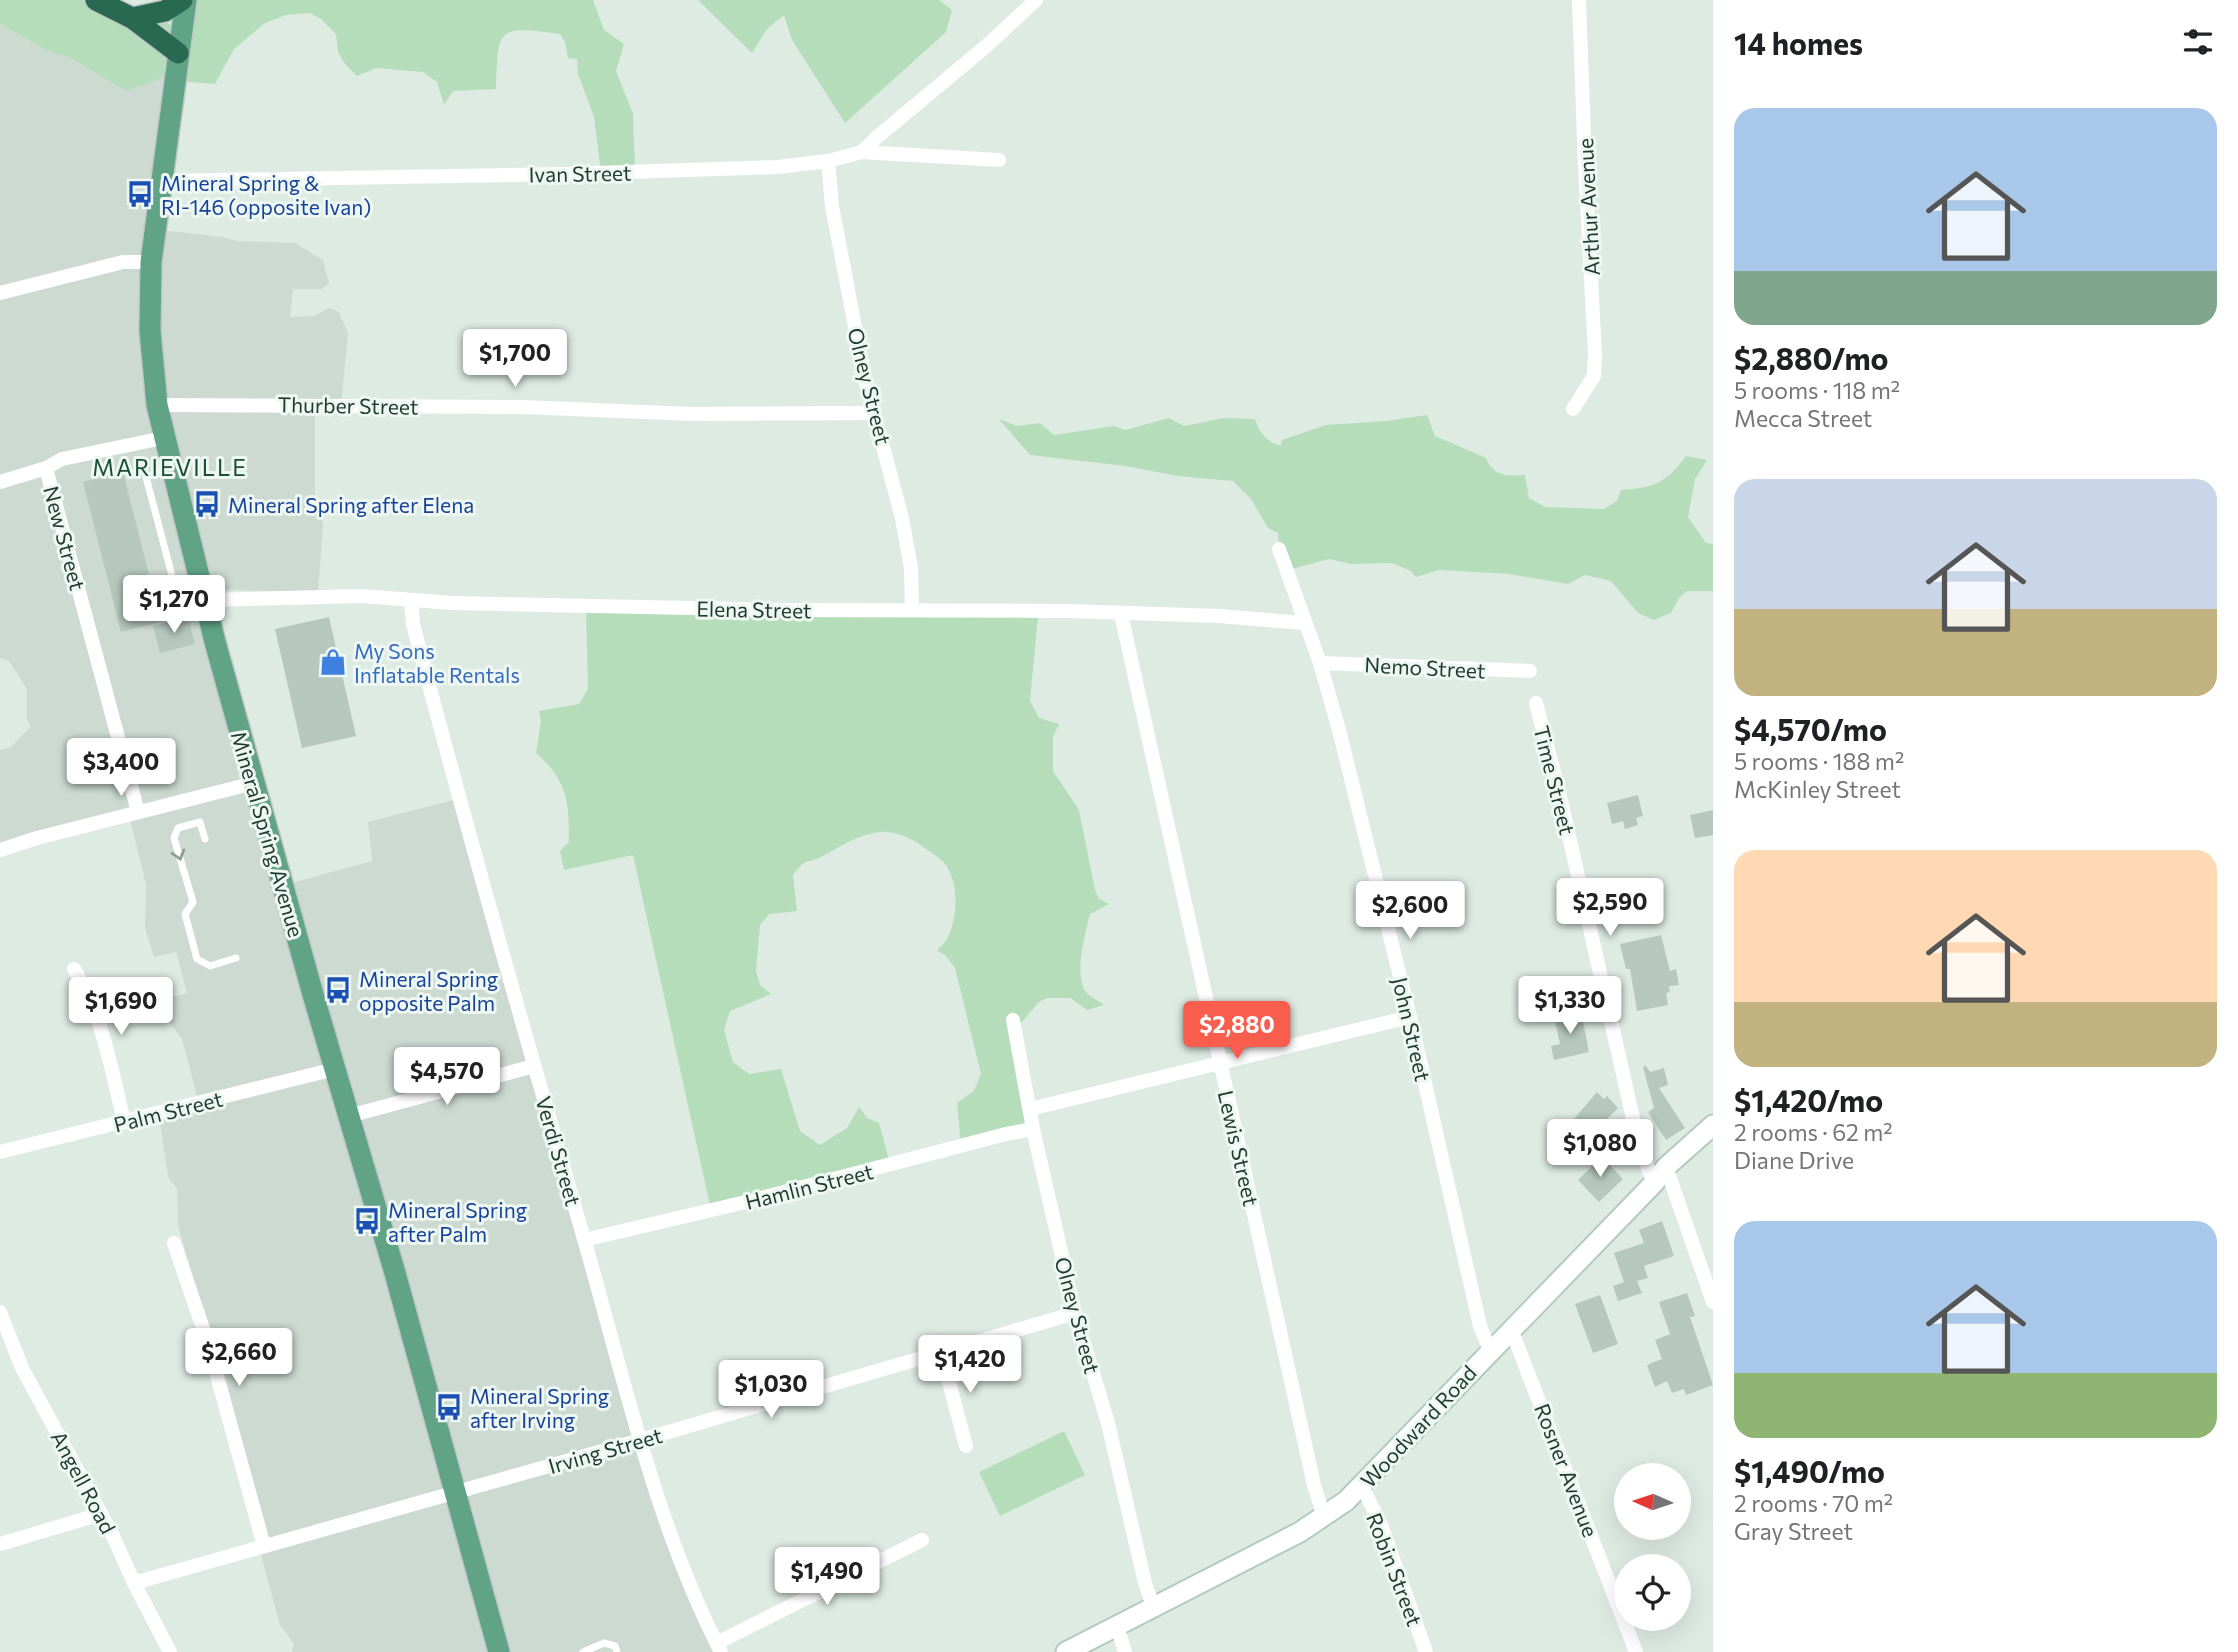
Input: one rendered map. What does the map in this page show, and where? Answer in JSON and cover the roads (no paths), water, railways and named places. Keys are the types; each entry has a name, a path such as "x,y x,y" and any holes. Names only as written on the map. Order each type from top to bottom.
{"highway":[{"path":"96,0 132,18 178,53"},
{"path":"132,18 165,11 184,0"}],"main road":[{"name":"Mineral Spring Avenue","path":"184,0 151,262 150,331 163,438 254,783 499,1652"}],"street":[{"path":"862,152 1036,0"},
{"name":"Arthur Avenue","path":"1573,409 1594,376 1595,354 1579,0"},
{"name":"Ivan Street","path":"160,181 579,174 776,167 828,161 862,152 999,160"},
{"name":"Olney Street","path":"828,161 835,219 865,380 907,543 911,568 912,610"},
{"path":"0,293 123,262 151,262"},
{"name":"Thurber Street","path":"157,405 522,407 692,414 875,413"},
{"path":"0,482 46,468 62,459 163,438"},
{"name":"New Street","path":"46,468 138,812"},
{"name":"John Street","path":"1279,549 1320,663 1339,730 1410,1017 1479,1326 1489,1351"},
{"name":"Elena Street","path":"204,600 362,596 411,600 786,610 1219,616 1304,623"},
{"name":"Verdi Street","path":"411,600 413,624 468,835 641,1440 689,1586 719,1648"},
{"name":"Lewis Street","path":"1121,614 1314,1485 1324,1517"},
{"name":"Nemo Street","path":"1320,663 1530,671"},
{"name":"Time Street","path":"1536,703 1559,792 1640,1149 1660,1175 1713,1302"},
{"path":"0,850 254,783"},
{"path":"74,969 89,994 106,1047 124,1122"},
{"path":"1030,1109 1410,1017"},
{"name":"Olney Street","path":"1013,1020 1033,1129 1075,1313 1108,1423 1145,1583 1153,1606"},
{"path":"349,1116 534,1066"},
{"name":"Palm Street","path":"0,1152 335,1069"},
{"name":"Woodward Road","path":"1066,1652 1300,1532 1324,1517 1362,1486 1660,1175 1713,1125"},
{"name":"Hamlin Street","path":"584,1240 1033,1129"},
{"path":"174,1243 208,1343 264,1546"},
{"name":"Angell Road","path":"0,1312 5,1341 113,1536 170,1652"},
{"name":"Irving Street","path":"134,1583 641,1440 1075,1313"},
{"name":"Rosner Avenue","path":"1511,1329 1636,1652"},
{"path":"940,1352 965,1446"},
{"name":"Robin Street","path":"1362,1486 1381,1525 1426,1652"},
{"path":"0,1544 101,1514"},
{"path":"719,1648 922,1540"},
{"path":"1117,1626 1125,1652"}],"lane":[{"path":"205,839 200,822 178,828 174,838 193,902 185,914 197,959 210,966 236,958"},
{"path":"583,1652 604,1643 615,1646 618,1652"}],"place":[{"name":"Mineral Spring & RI-146 (opposite Ivan)","path":"140,194"},
{"name":"Mineral Spring after Elena","path":"207,504"},
{"name":"My Sons Inflatable Rentals","path":"333,662"},
{"name":"Mineral Spring opposite Palm","path":"338,990"},
{"name":"Mineral Spring after Palm","path":"367,1221"},
{"name":"Mineral Spring after Irving","path":"449,1407"}],"district":[{"name":"MARIEVILLE","path":"170,467"}]}
